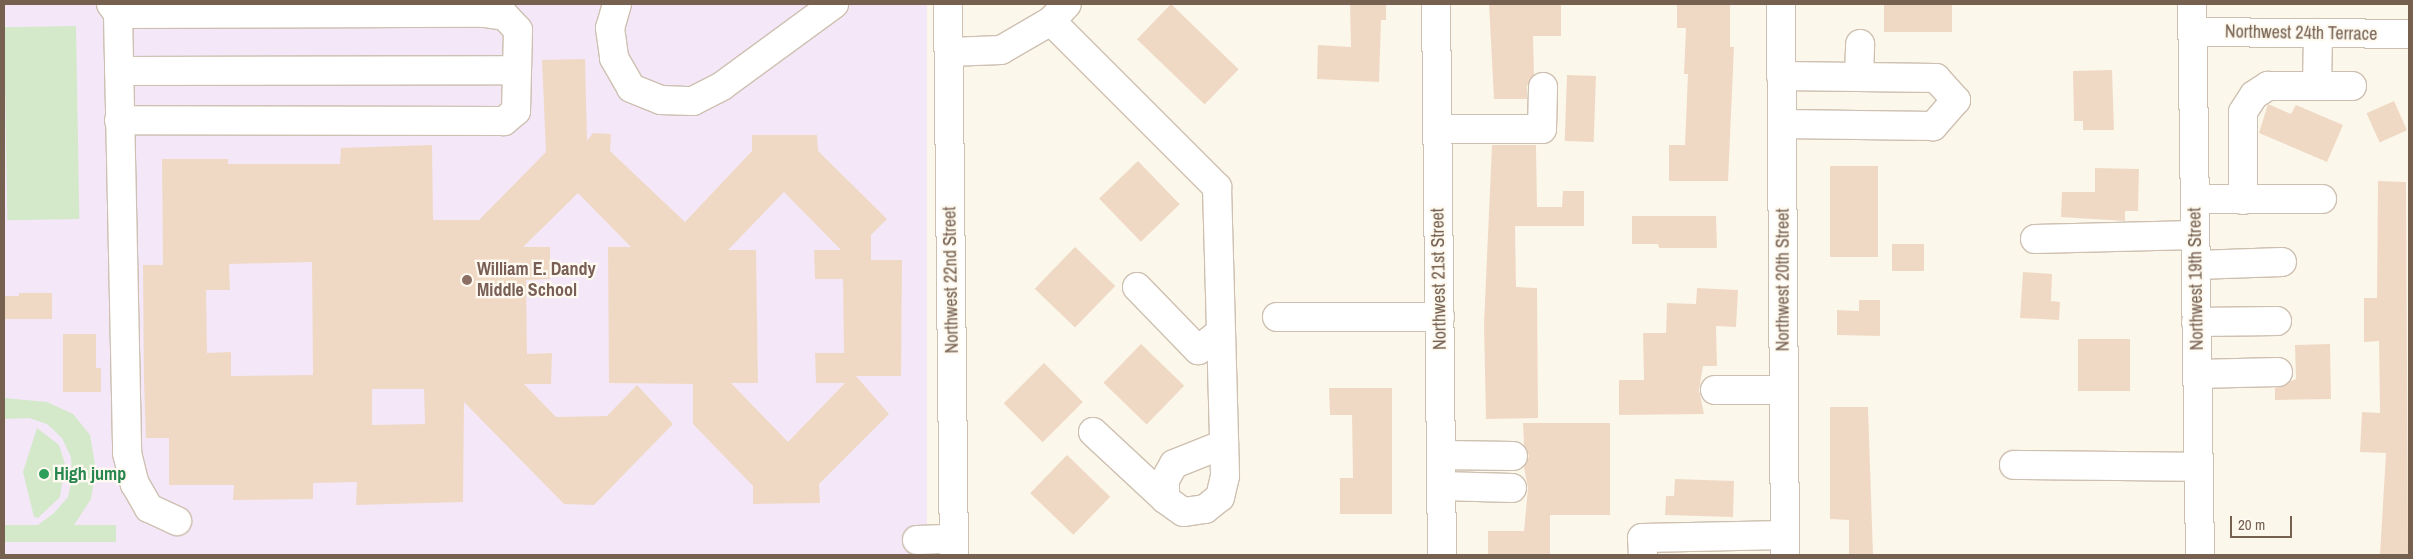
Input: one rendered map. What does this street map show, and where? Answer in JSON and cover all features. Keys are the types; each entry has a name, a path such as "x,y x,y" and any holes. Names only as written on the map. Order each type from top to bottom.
{"street":[{"path":"617,4 610,28 614,58 631,88 661,100 693,101 736,76 834,4"},
{"name":"Northwest 22nd Street","path":"948,4 954,547"},
{"name":"Northwest 21st Street","path":"1436,4 1442,555"},
{"name":"Northwest 20th Street","path":"1781,4 1785,545"},
{"name":"Northwest 19th Street","path":"2192,4 2200,555"},
{"path":"119,120 504,121 516,110 518,30 505,16 484,13 114,9 119,71 119,120 127,453 135,484 149,508 177,521"},
{"path":"949,52 1002,50 1059,12 1217,187 1225,476 1220,497 1205,509 1183,512 1164,499 1093,432"},
{"name":"Northwest 24th Terrace","path":"2192,32 2409,34"},
{"path":"2317,86 2318,34"},
{"path":"1859,77 1860,44"},
{"path":"119,71 516,70"},
{"path":"1781,76 1936,78 1956,100 1933,126 1782,124"},
{"path":"1438,129 1542,129 1543,86"},
{"path":"2243,200 2243,112 2254,95 2268,86 2352,86"},
{"path":"2195,200 2322,199"},
{"path":"2035,239 2195,235"},
{"path":"2196,265 2282,262"},
{"path":"1137,287 1198,350 1221,332"},
{"path":"1277,317 1440,317"},
{"path":"2196,322 2276,321"},
{"path":"2197,374 2278,372"},
{"path":"1715,390 1784,390"},
{"path":"1164,499 1165,480 1174,464 1224,444"},
{"path":"1441,455 1513,456"},
{"path":"2014,465 2198,467"},
{"path":"1441,486 1512,488"},
{"path":"1643,555 1642,538 1785,545"},
{"path":"918,540 954,547"}],"shaded area":[{"name":"William E. Dandy Middle School","path":"4,4 927,4 927,555 4,555"}],"green space":[{"path":"76,26 79,219 7,220 4,27"},
{"path":"4,398 47,402 73,414 90,435 96,470 91,499 74,525 116,525 116,542 4,542 4,525 38,525 54,513 68,497 72,479 71,457 62,438 47,424 29,418 4,419"},
{"name":"High jump","path":"37,428 59,445 65,464 60,497 38,518 34,517 23,472"}],"building":[{"path":"1171,4 1239,69 1205,105 1137,39"},
{"path":"1350,4 1386,4 1386,20 1381,20 1379,82 1317,79 1318,45 1351,47"},
{"path":"1489,4 1561,4 1561,36 1533,36 1534,75 1527,86 1527,99 1494,99"},
{"path":"1677,4 1730,4 1730,47 1734,47 1728,181 1669,181 1669,145 1685,145 1688,74 1684,74 1686,28 1677,28"},
{"path":"1884,4 1952,4 1952,32 1884,32"},
{"path":"585,59 587,141 593,133 611,134 610,151 685,222 752,151 752,135 817,135 818,151 887,219 871,235 871,260 902,260 901,376 856,376 889,414 819,484 820,503 753,504 753,486 693,424 693,384 609,383 608,247 631,247 578,193 523,247 550,247 550,279 526,280 527,354 552,353 551,384 524,384 556,417 607,416 637,385 673,424 594,505 564,504 464,402 463,502 356,505 357,482 313,483 313,499 233,500 234,485 169,485 169,438 146,438 144,381 143,265 163,265 162,159 228,159 228,164 340,164 341,148 432,145 433,220 479,220 546,152 542,60","holes":["784,192 841,250 814,250 815,279 843,279 844,353 815,353 816,383 845,383 788,442 731,383 758,383 756,250 728,250","312,262 313,375 231,376 231,352 207,353 206,290 230,290 229,264","372,389 424,389 425,424 372,425"]},
{"path":"2112,70 2114,130 2083,130 2083,121 2074,121 2073,71"},
{"path":"1567,75 1596,76 1594,142 1565,141"},
{"path":"2394,101 2407,130 2380,142 2367,113"},
{"path":"2268,104 2291,114 2296,105 2343,125 2327,162 2259,133"},
{"path":"1492,145 1536,145 1537,207 1562,207 1563,191 1584,191 1584,226 1515,226 1516,287 1537,288 1538,418 1486,419 1484,324"},
{"path":"1138,161 1180,204 1141,242 1099,199"},
{"path":"1830,166 1878,166 1878,257 1830,257"},
{"path":"2095,168 2139,169 2138,211 2125,211 2125,221 2061,217 2062,192 2095,192"},
{"path":"2378,181 2406,182 2408,555 2380,555 2386,453 2360,452 2362,412 2380,413 2379,341 2364,342 2364,298 2377,298"},
{"path":"1632,216 1716,216 1717,248 1659,248 1658,244 1632,244"},
{"path":"1892,244 1924,244 1924,271 1892,271"},
{"path":"1075,247 1115,286 1075,328 1035,289"},
{"path":"2023,272 2052,274 2051,301 2060,302 2059,320 2020,318"},
{"path":"1697,288 1738,290 1736,327 1716,326 1717,366 1703,366 1699,390 1704,414 1619,415 1619,380 1644,380 1643,333 1666,333 1667,303 1696,304"},
{"path":"19,293 52,293 52,319 4,319 4,296 19,296"},
{"path":"1859,300 1880,300 1880,336 1837,335 1837,310 1859,311"},
{"path":"63,334 96,334 96,368 101,368 101,392 63,392"},
{"path":"2078,339 2130,339 2130,391 2078,391"},
{"path":"1141,344 1184,386 1147,425 1103,383"},
{"path":"2330,344 2331,399 2275,400 2275,388 2296,379 2295,345"},
{"path":"1044,363 1083,402 1043,442 1004,403"},
{"path":"1329,388 1392,388 1392,514 1340,514 1340,478 1353,478 1352,415 1330,415"},
{"path":"1830,407 1868,407 1873,555 1849,555 1849,520 1830,519"},
{"path":"1523,423 1610,423 1610,515 1550,515 1550,555 1488,555 1488,531 1524,531 1528,488 1524,467 1529,456 1524,445"},
{"path":"1067,455 1110,497 1073,535 1030,493"},
{"path":"1675,479 1734,481 1733,517 1665,515 1666,496 1674,496"}],"place":[{"name":"William E. Dandy Middle School","path":"467,280"},
{"name":"High jump","path":"44,474"}]}
